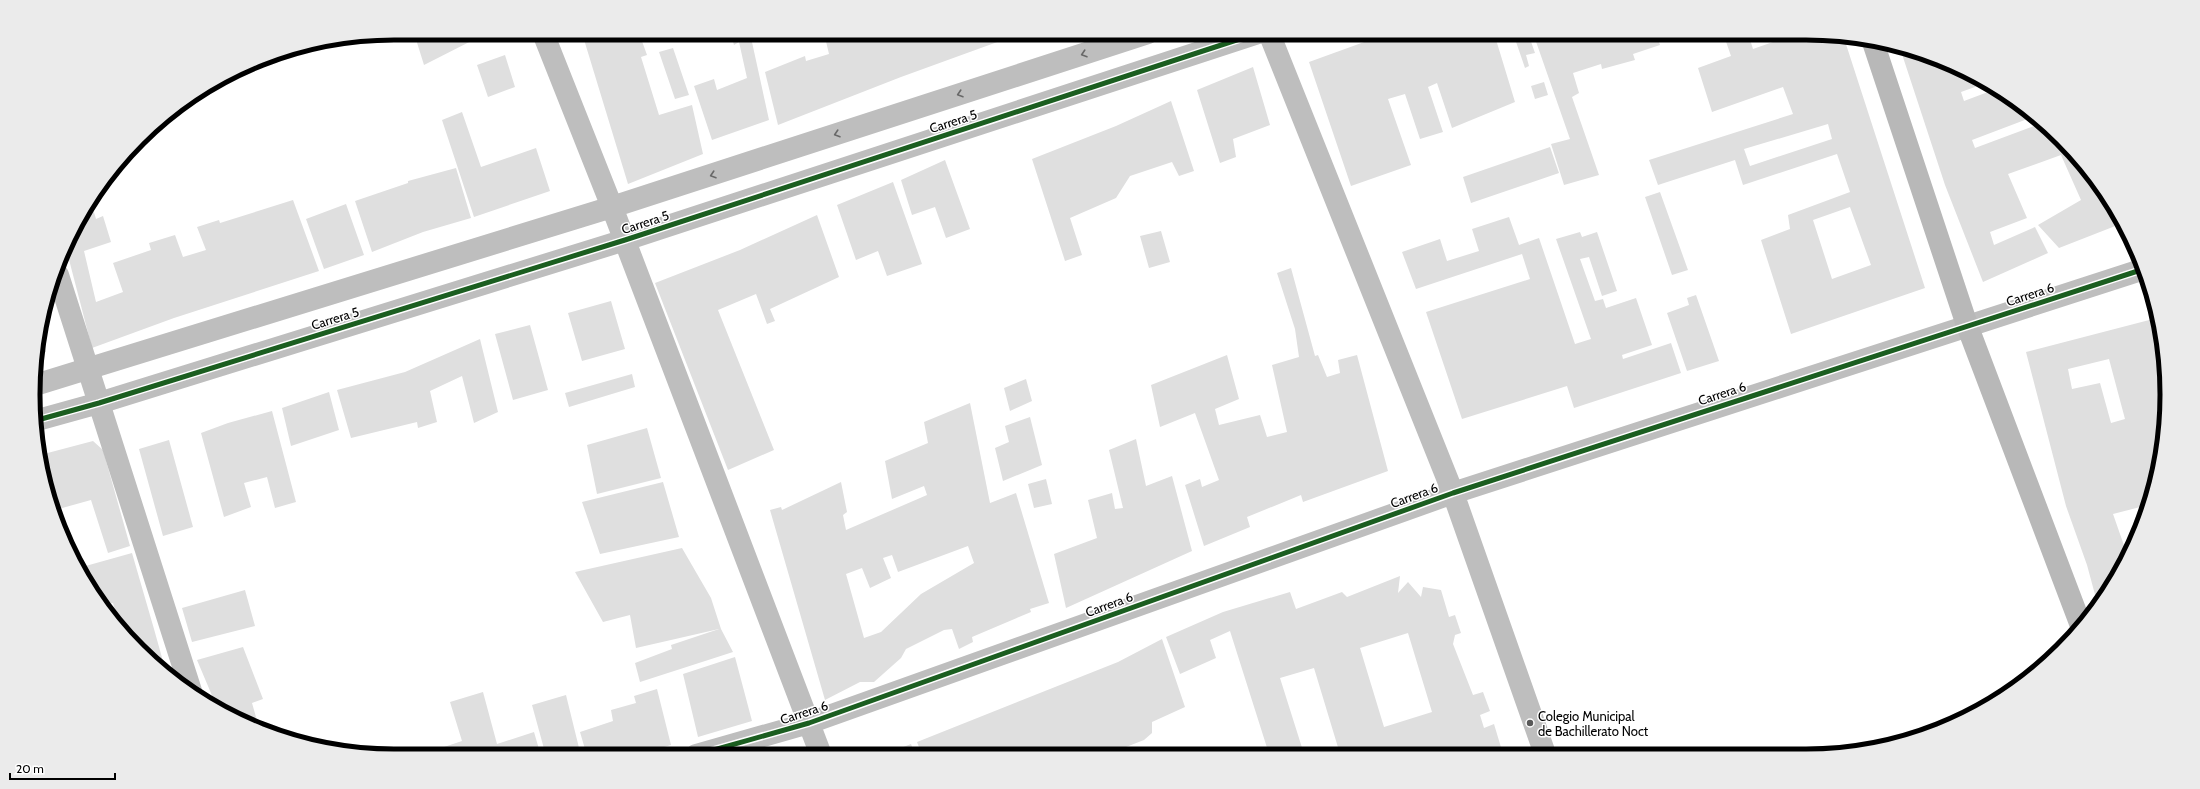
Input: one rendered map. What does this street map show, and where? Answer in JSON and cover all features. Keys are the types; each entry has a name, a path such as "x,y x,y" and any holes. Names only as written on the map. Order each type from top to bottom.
{"main road":[{"path":"1875,47 1967,325 2079,620"}],"street":[{"path":"546,40 625,240 819,749"},
{"name":"Carrera 5","path":"40,383 89,370 612,207 1126,40"},
{"name":"Carrera 5","path":"41,419 99,403 625,240 1237,40"},
{"path":"1272,40 1452,493 1543,749"},
{"name":"Carrera 6","path":"717,749 809,722 1452,493 2137,271"},
{"path":"60,280 188,682"}],"building":[{"path":"416,40 473,40 424,65"},
{"path":"584,40 642,40 647,55 641,57 659,115 692,105 703,154 628,184"},
{"path":"732,40 752,40 769,120 712,140 694,86 714,79 717,90 747,78 739,42 734,45"},
{"path":"826,40 1003,40 901,77 778,125 765,72 805,56 806,61 829,54"},
{"path":"1370,40 1496,40 1515,102 1452,128 1437,83 1428,87 1443,132 1420,139 1405,94 1388,99 1411,165 1351,186 1309,62"},
{"path":"1515,40 1530,40 1535,53 1526,55 1529,66 1525,68"},
{"path":"1535,40 1658,40 1660,45 1633,54 1635,60 1602,69 1601,64 1573,73 1579,93 1572,97 1599,175 1564,185 1551,144 1570,139"},
{"path":"1725,40 1750,40 1753,49 1779,40 1845,42 1925,288 1791,334 1761,240 1790,229 1788,215 1850,192 1837,154 1743,185 1735,160 1658,185 1649,160 1793,114 1783,87 1712,112 1698,68 1731,56","holes":["1828,124 1832,139 1750,166 1744,149","1850,207 1871,265 1832,279 1813,220"]},
{"path":"673,48 689,95 675,99 659,52"},
{"path":"1902,54 1941,67 1980,85 1961,92 1964,101 1989,91 2028,119 1972,140 1975,148 2036,125 2056,144 2087,179 2117,225 2059,248 2038,225 2081,200 2061,155 2008,174 2027,218 1990,232 1994,245 2035,227 2048,253 1983,282 1945,185"},
{"path":"505,55 515,87 488,97 477,65"},
{"path":"1253,67 1270,125 1233,139 1236,157 1220,163 1197,90"},
{"path":"1544,82 1548,95 1535,99 1531,86"},
{"path":"1171,101 1194,171 1179,176 1172,162 1130,176 1116,198 1070,218 1082,255 1065,261 1032,159 1116,126"},
{"path":"462,112 481,167 536,148 550,191 474,217 442,120"},
{"path":"1550,147 1559,173 1471,203 1463,177"},
{"path":"945,160 970,229 946,238 935,207 912,215 901,180"},
{"path":"456,168 471,218 423,232 372,252 355,201 408,183 408,181"},
{"path":"893,182 922,264 887,276 878,251 856,260 837,205"},
{"path":"1660,192 1688,270 1672,275 1645,197"},
{"path":"293,200 319,271 174,318 92,348 68,256 87,217 93,208 96,219 103,216 111,242 84,251 96,302 123,292 113,263 151,250 149,243 175,235 183,257 206,250 197,227 219,220 220,223"},
{"path":"346,204 364,255 324,269 306,219"},
{"path":"817,215 839,277 770,309 775,321 767,324 756,294 718,310 774,450 728,470 655,283 740,250"},
{"path":"1509,217 1519,245 1539,238 1575,344 1591,339 1556,239 1580,232 1582,237 1597,232 1617,291 1602,296 1589,257 1580,259 1595,301 1603,299 1606,308 1636,298 1652,345 1622,355 1623,359 1671,343 1681,373 1574,408 1567,386 1462,419 1426,312 1530,279 1522,254 1416,289 1402,252 1440,239 1447,261 1479,251 1472,229"},
{"path":"1161,231 1170,262 1149,268 1140,236"},
{"path":"1291,268 1315,356 1318,355 1327,377 1340,373 1338,360 1357,355 1388,471 1303,502 1301,495 1247,517 1250,527 1204,546 1185,485 1200,479 1202,487 1219,480 1195,413 1160,427 1151,385 1227,355 1239,399 1215,409 1219,425 1260,415 1267,437 1287,432 1272,365 1299,357 1295,329 1277,273"},
{"path":"1696,295 1719,361 1687,371 1667,313 1689,305 1687,298"},
{"path":"611,301 625,349 582,361 568,313"},
{"path":"2152,319 2157,348 2160,394 2157,441 2153,464 2141,507 2113,514 2125,547 2113,572 2096,597 2087,565 2066,506 2026,352","holes":["2109,359 2125,419 2111,423 2100,383 2072,389 2068,369"]},
{"path":"530,325 548,390 513,400 495,334"},
{"path":"480,339 498,412 474,423 462,376 430,391 437,422 418,428 417,422 351,438 337,390 405,372"},
{"path":"44,344 46,352 43,353"},
{"path":"632,374 635,387 569,407 565,393"},
{"path":"1026,379 1032,401 1010,411 1004,388"},
{"path":"329,392 339,430 291,446 282,408"},
{"path":"970,403 990,503 1016,493 1049,603 1030,609 1031,612 972,637 973,642 959,649 952,629 944,630 906,649 901,658 874,682 860,682 825,700 770,510 781,507 782,510 841,482 847,512 843,515 846,530 927,495 924,486 892,499 885,461 928,443 924,422","holes":["968,546 974,563 921,594 881,632 864,638 846,574 862,568 870,588 891,578 883,558 892,555 898,572"]},
{"path":"272,411 296,502 275,508 267,477 244,483 251,507 224,517 201,433 228,423"},
{"path":"1030,417 1042,465 1003,481 995,448 1009,442 1005,426"},
{"path":"647,428 661,478 597,494 587,445"},
{"path":"1136,439 1146,486 1172,476 1192,551 1066,608 1054,554 1097,538 1088,500 1112,493 1115,509 1123,508 1109,450"},
{"path":"169,440 193,527 163,536 139,449"},
{"path":"93,441 103,450 130,546 108,553 91,500 59,509 52,486 45,454"},
{"path":"1046,479 1052,504 1034,508 1028,484"},
{"path":"663,482 679,537 600,554 582,502"},
{"path":"682,548 711,598 721,629 733,652 640,682 635,663 672,649 671,645 719,629 636,648 630,615 603,622 575,572"},
{"path":"132,553 163,663 144,645 116,614 113,603 109,604 84,566"},
{"path":"1400,576 1398,593 1408,582 1421,597 1423,587 1441,590 1449,617 1455,615 1461,633 1455,635 1453,644 1473,695 1483,692 1490,711 1480,715 1484,728 1494,724 1502,749 1338,749 1314,668 1280,678 1302,749 1267,749 1230,631 1210,640 1216,658 1180,674 1166,637 1223,612 1290,592 1296,609 1342,592 1347,597","holes":["1408,633 1432,712 1384,727 1360,648"]},
{"path":"245,590 255,626 192,642 182,608"},
{"path":"1162,639 1185,707 1152,722 1152,733 1144,740 1121,749 920,749 917,742 1118,662"},
{"path":"243,647 263,699 252,703 257,721 214,700 197,660"},
{"path":"735,657 752,721 698,737 683,674"},
{"path":"657,689 671,745 657,749 585,749 580,732 613,721 611,710 636,703 634,696"},
{"path":"483,692 497,744 534,732 539,749 438,749 462,741 450,702"},
{"path":"566,695 579,749 544,749 532,705"},
{"path":"911,744 913,749 898,749"}],"cycle path":[{"path":"41,419 99,403 625,240 1237,40"},
{"path":"717,749 809,723 1453,493 2137,271"}],"place":[{"name":"Colegio Municipal de Bachillerato Noct","path":"1530,723"}]}
